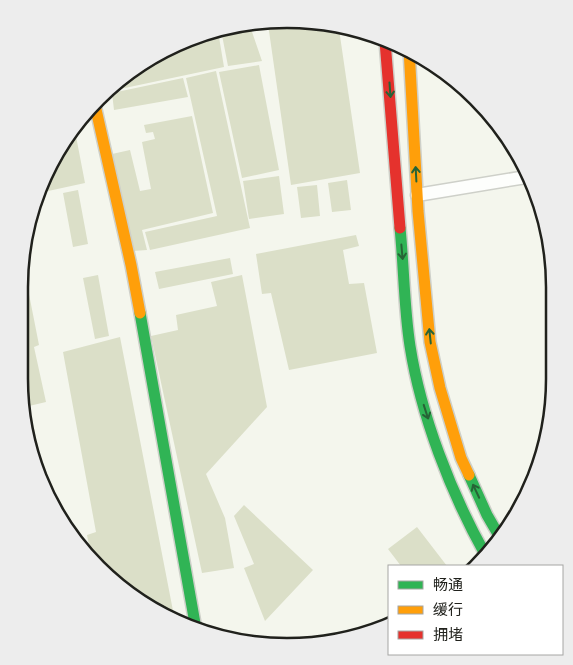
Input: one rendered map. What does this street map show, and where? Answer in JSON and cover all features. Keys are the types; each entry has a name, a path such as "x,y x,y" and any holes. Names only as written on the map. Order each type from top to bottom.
{"main road":[{"path":"385,47 410,346 421,397 444,466 470,527 482,548"},
{"path":"410,59 417,195 430,342 440,388 461,458 496,530"},
{"path":"96,111 131,265 195,621"}],"street":[{"path":"417,195 521,177"}],"building":[{"path":"269,28 303,28 340,33 360,173 291,185"},
{"path":"251,30 262,61 228,66 222,35"},
{"path":"219,36 224,67 120,89 157,62 187,47"},
{"path":"259,65 279,170 242,178 219,72"},
{"path":"216,71 250,228 150,250 145,232 217,216 186,78"},
{"path":"183,78 188,97 114,110 112,95 116,92"},
{"path":"192,116 213,213 142,230 147,250 133,251 112,154 130,150 140,191 151,189 142,142 155,139 153,132 146,133 144,125"},
{"path":"76,136 85,183 45,192 62,157"},
{"path":"279,176 284,214 249,219 243,181"},
{"path":"347,180 351,210 332,212 328,183"},
{"path":"317,185 320,216 301,218 297,187"},
{"path":"78,190 88,244 73,247 63,193"},
{"path":"356,235 359,246 343,250 349,284 364,283 377,353 289,370 271,293 262,294 256,254"},
{"path":"230,258 233,274 159,289 155,272"},
{"path":"98,275 109,336 95,339 83,278"},
{"path":"242,275 267,407 206,474 225,518 234,568 202,573 151,336 178,330 176,315 217,306 211,282"},
{"path":"28,289 39,345 34,347 46,402 29,406"},
{"path":"120,337 173,612 129,584 103,562 89,545 87,535 96,532 63,352"},
{"path":"30,409 42,464 32,429"},
{"path":"244,505 313,570 265,621 244,568 254,564 234,516"},
{"path":"417,527 446,565 400,565 388,549"}],"traffic: fast":[{"path":"400,228 408,332 415,373 430,426 449,480 482,548"},
{"path":"140,313 195,621"},
{"path":"469,475 496,530"}],"traffic: slow":[{"path":"410,59 418,211 430,342 440,388 461,458 469,475"},
{"path":"96,111 140,313"}],"traffic: jam":[{"path":"385,47 400,228"}]}
